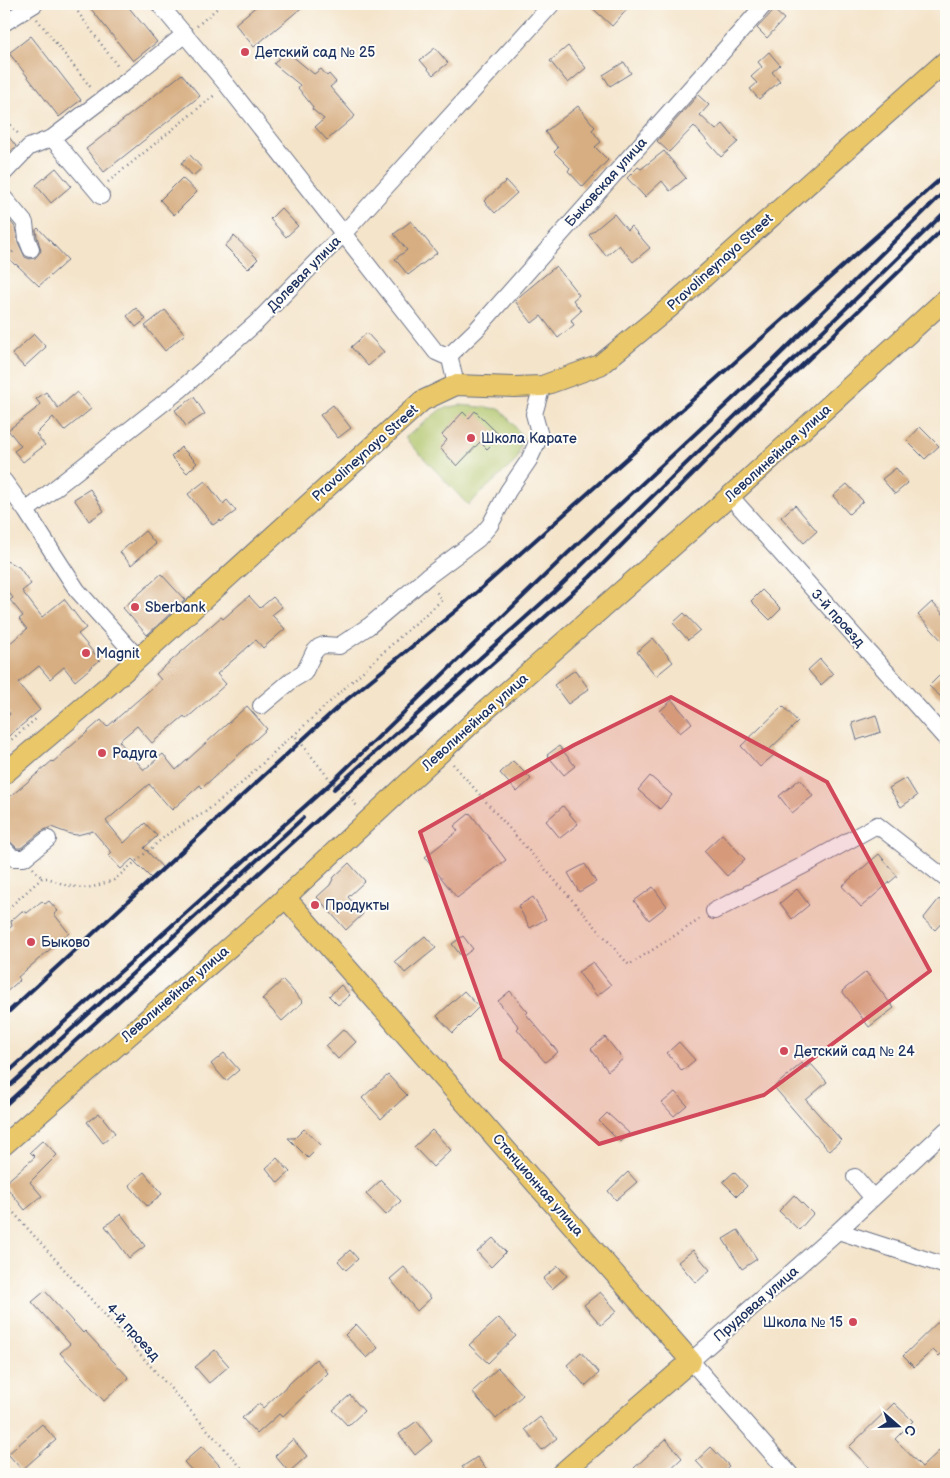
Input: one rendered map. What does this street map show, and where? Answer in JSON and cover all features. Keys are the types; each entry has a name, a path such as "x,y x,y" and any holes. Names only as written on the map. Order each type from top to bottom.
{"main road":[{"name":"Pravolineynaya Street","path":"4,774 101,692 422,401 456,385 542,386 600,365 669,308 946,61"},
{"name":"Леволинейная улица","path":"4,1145 285,897 485,711 730,496 946,299"},
{"name":"Станционная улица","path":"285,897 691,1361"},
{"name":"Прудовая улица","path":"562,1474 691,1361"}],"street":[{"path":"159,4 227,85 436,352 447,355 456,385"},
{"name":"Долевая улица","path":"26,511 208,367 256,323 344,233 552,4"},
{"name":"Быковская улица","path":"447,355 477,329 765,4"},
{"path":"4,23 31,6"},
{"path":"4,173 29,147 52,138 185,34"},
{"path":"52,138 99,194"},
{"path":"4,198 25,223 27,239 31,249"},
{"path":"261,706 292,680 304,673 314,652 319,647 324,645 339,646 369,626 427,577 478,539 490,525 508,491 529,460 540,436 534,414 542,386"},
{"path":"4,481 26,511 77,590 138,658"},
{"name":"3-й проезд","path":"730,496 943,730"},
{"path":"714,911 812,861 877,825 946,879"},
{"path":"4,848 13,858 24,858 48,839"},
{"name":"Прудовая улица","path":"691,1361 838,1232 946,1130"},
{"path":"856,1177 873,1198"},
{"path":"838,1232 946,1266"},
{"name":"Станционная улица","path":"691,1361 790,1474"}],"path":[{"path":"72,4 128,80"},
{"path":"185,34 222,4"},
{"path":"31,6 101,100"},
{"path":"99,194 227,85"},
{"path":"4,117 29,147"},
{"path":"4,912 42,878 82,888 93,887 114,880 169,833 212,807 242,783 288,738 293,736 442,600 427,577"},
{"path":"4,746 37,718"},
{"path":"293,736 296,737 332,782 346,794 369,820"},
{"path":"442,751 629,965 714,911"},
{"name":"4-й проезд","path":"4,1202 247,1474"}],"highlighted area":[{"path":"671,697 827,782 930,971 764,1095 599,1144 501,1059 420,832 574,745"}],"green space":[{"path":"460,405 501,409 523,437 517,460 468,505 405,438 441,409"}],"building":[{"path":"87,4 126,4 157,42 133,61"},
{"path":"259,4 306,4 254,47 235,24"},
{"path":"588,4 632,4 612,26"},
{"path":"774,10 784,19 767,38 757,28"},
{"path":"31,36 81,100 59,117 9,53"},
{"path":"568,46 586,68 568,83 550,61"},
{"path":"435,48 448,63 433,75 420,60"},
{"path":"285,50 314,74 321,69 327,76 329,74 336,82 330,87 355,116 327,140 315,127 324,119 312,109 313,107 298,88 300,85 274,64"},
{"path":"769,52 780,65 772,72 780,81 759,99 750,89 757,83 751,77 762,67 758,62"},
{"path":"624,62 631,73 610,86 603,75"},
{"path":"182,74 200,96 104,172 86,149"},
{"path":"698,95 709,105 700,115 716,130 723,124 738,142 721,157 694,126 669,152 657,141"},
{"path":"578,106 595,127 592,130 601,142 595,147 608,160 583,187 568,171 570,168 554,152 558,148 545,132"},
{"path":"4,131 16,146 4,159"},
{"path":"664,151 686,178 670,191 662,181 645,197 627,178 638,167 641,169"},
{"path":"190,155 202,168 193,176 181,163"},
{"path":"56,168 71,186 51,203 36,185"},
{"path":"182,178 197,192 174,215 160,200"},
{"path":"506,181 517,193 495,213 484,201"},
{"path":"281,208 298,226 286,237 270,219"},
{"path":"4,213 15,227 18,242 25,257 35,258 41,251 36,230 38,228 68,260 39,286 4,253"},
{"path":"614,214 627,230 631,226 650,248 633,262 619,245 606,256 589,235"},
{"path":"411,221 437,253 408,275 395,259 407,250 394,234"},
{"path":"234,236 258,259 248,269 225,246"},
{"path":"556,266 579,295 573,300 581,311 571,320 574,325 558,338 541,316 532,323 515,301"},
{"path":"136,308 146,319 136,327 127,316"},
{"path":"165,310 185,334 165,351 145,326"},
{"path":"367,333 384,352 368,366 351,347"},
{"path":"34,334 46,347 24,367 12,354"},
{"path":"46,392 58,408 77,392 91,409 64,431 53,417 36,434 45,445 23,462 14,451 21,446 8,430 41,405 36,399"},
{"path":"194,397 205,414 186,426 175,410"},
{"path":"333,405 351,428 338,438 320,415"},
{"name":"Школа Карате","path":"475,411 500,436 487,449 480,442 457,466 440,448 447,440 442,435 463,412 469,418"},
{"path":"920,427 939,446 925,459 907,441"},
{"path":"181,447 197,463 187,473 171,457"},
{"path":"896,468 908,483 895,494 882,479"},
{"path":"205,481 223,504 227,500 236,511 221,522 220,520 213,525 188,494"},
{"path":"847,484 863,501 849,514 833,496"},
{"path":"90,489 104,511 89,521 74,499"},
{"path":"795,505 817,531 804,543 781,517"},
{"path":"145,531 156,544 131,565 120,552"},
{"path":"4,560 19,567 31,584 22,591 42,617 64,599 86,628 78,634 100,660 75,681 64,667 50,679 39,666 18,683 40,710 4,740 4,720 10,714 4,706 4,648 27,629 19,619 23,616 10,600 13,598 4,586"},
{"path":"161,574 185,600 147,635 123,608"},
{"path":"762,590 781,609 770,620 751,601"},
{"path":"249,596 260,608 273,597 282,607 272,615 285,629 263,648 256,640 217,674 226,684 186,719 184,716 152,743 137,726 119,741 144,770 163,754 176,770 247,706 267,729 202,788 200,785 172,810 149,784 106,821 124,843 145,823 157,836 144,848 162,867 151,878 132,859 121,869 109,856 112,853 93,831 77,835 51,827 42,831 21,848 17,848 6,838 4,835 4,802 101,720 107,727 161,680 156,674 221,617 223,619"},
{"path":"932,602 946,617 946,645 918,615"},
{"path":"684,613 700,630 688,640 673,623"},
{"path":"653,638 673,662 656,676 637,652"},
{"path":"820,659 833,674 821,685 808,670"},
{"path":"575,670 589,689 568,704 554,685"},
{"path":"940,675 946,681 946,692 941,697 929,686"},
{"path":"672,700 692,723 680,733 660,711"},
{"path":"783,706 798,722 770,749 775,754 760,767 741,746"},
{"path":"876,715 881,732 857,740 852,723"},
{"path":"559,746 575,766 564,775 547,755"},
{"path":"513,761 531,779 517,792 500,773"},
{"path":"650,776 672,795 660,809 638,790"},
{"path":"906,778 917,796 901,807 889,788"},
{"path":"800,779 813,796 792,813 779,796"},
{"path":"563,806 578,824 560,838 546,821"},
{"path":"470,813 506,860 457,898 425,857 458,831 454,826"},
{"path":"722,834 745,859 727,876 704,851"},
{"path":"879,854 897,876 861,907 842,886"},
{"path":"349,863 365,881 348,897 363,914 346,930 317,897"},
{"path":"585,864 596,882 579,892 568,873"},
{"path":"653,887 667,906 649,920 634,901"},
{"path":"797,889 809,905 792,919 780,903"},
{"path":"533,897 546,919 530,928 518,906"},
{"path":"939,899 946,906 946,918 935,930 923,919"},
{"name":"Быково","path":"42,901 45,904 49,901 58,911 54,914 69,933 18,977 20,980 4,994 4,933 12,926 11,921 22,911 27,913"},
{"path":"425,936 436,948 405,973 395,961"},
{"path":"463,936 473,949 462,957 452,944"},
{"path":"593,962 611,985 597,996 578,972"},
{"path":"866,972 894,1008 869,1027 842,991"},
{"path":"283,980 303,1002 282,1021 262,999"},
{"path":"341,985 350,995 338,1005 329,996"},
{"path":"464,991 479,1007 453,1033 437,1016"},
{"path":"510,991 528,1012 526,1014 558,1052 545,1062 517,1029 519,1027 498,1001"},
{"path":"344,1029 356,1042 338,1059 326,1046"},
{"path":"605,1037 623,1059 608,1071 591,1049"},
{"path":"679,1042 695,1060 682,1071 667,1053"},
{"path":"224,1053 239,1070 226,1081 211,1064"},
{"path":"802,1063 806,1068 811,1064 827,1082 806,1100 841,1140 829,1151 774,1087"},
{"path":"388,1075 407,1095 381,1119 362,1098"},
{"path":"675,1092 687,1105 674,1116 662,1103"},
{"path":"99,1113 115,1133 103,1143 87,1122"},
{"path":"607,1113 629,1133 620,1142 599,1121"},
{"path":"304,1129 321,1145 308,1158 288,1138 295,1138"},
{"path":"432,1130 451,1150 433,1167 414,1147"},
{"path":"43,1140 57,1155 30,1182 42,1196 25,1210 4,1184 35,1157 30,1152"},
{"path":"277,1158 290,1172 278,1183 266,1168"},
{"path":"144,1172 162,1194 147,1206 129,1185"},
{"path":"628,1172 637,1182 616,1200 608,1191"},
{"path":"734,1172 747,1186 737,1196 723,1182"},
{"path":"381,1180 401,1201 386,1215 366,1194"},
{"path":"794,1195 813,1214 799,1230 779,1211"},
{"path":"121,1214 145,1246 129,1258 105,1226"},
{"path":"738,1230 757,1259 742,1269 723,1239"},
{"path":"493,1238 506,1252 491,1267 477,1252"},
{"path":"350,1250 358,1259 346,1270 338,1261"},
{"path":"693,1250 710,1270 696,1283 678,1262"},
{"path":"558,1266 567,1276 552,1289 543,1279"},
{"path":"404,1267 431,1298 417,1311 390,1279"},
{"path":"45,1291 83,1333 85,1331 129,1378 104,1401 60,1353 70,1344 32,1302"},
{"path":"600,1292 617,1311 601,1325 584,1305"},
{"path":"946,1314 946,1349 939,1356 933,1350 914,1367 903,1356"},
{"path":"499,1318 516,1336 488,1363 469,1345"},
{"path":"356,1324 378,1348 367,1358 345,1335"},
{"path":"215,1350 229,1366 209,1383 195,1367"},
{"path":"581,1352 599,1373 585,1386 567,1365"},
{"path":"316,1359 328,1373 282,1417 279,1414 257,1434 242,1418 259,1403 263,1408"},
{"path":"498,1368 523,1395 496,1419 472,1392"},
{"path":"350,1395 364,1411 348,1426 333,1410"},
{"path":"894,1403 913,1421 895,1439 922,1467 940,1450 946,1456 946,1474 875,1474 849,1447"},
{"path":"540,1417 557,1438 542,1450 525,1429"},
{"path":"417,1421 432,1441 415,1455 399,1434"},
{"path":"42,1424 56,1440 22,1470 8,1454"},
{"path":"293,1439 307,1456 289,1472 275,1456"},
{"path":"666,1439 682,1458 665,1474 639,1474 634,1468"},
{"path":"202,1446 220,1466 211,1474 195,1474 184,1462"},
{"path":"711,1447 729,1466 720,1474 708,1474 696,1461"},
{"path":"477,1457 490,1474 468,1474 462,1467"}],"railway":[{"path":"4,1016 339,706 458,609 946,174"},
{"path":"4,1076 332,782 568,553 774,360 946,190"},
{"path":"334,789 554,592 946,211"},
{"path":"4,1106 346,794 590,577 760,406 946,226"},
{"path":"4,1091 303,818"}],"place":[{"name":"Детский сад № 25","path":"245,52"},
{"name":"Школа Карате","path":"471,438"},
{"name":"Sberbank","path":"135,607"},
{"name":"Magnit","path":"86,653"},
{"name":"Радуга","path":"102,753"},
{"name":"Продукты","path":"315,905"},
{"name":"Быково","path":"31,942"},
{"name":"Детский сад № 24","path":"784,1051"},
{"name":"Школа № 15","path":"853,1322"}]}
